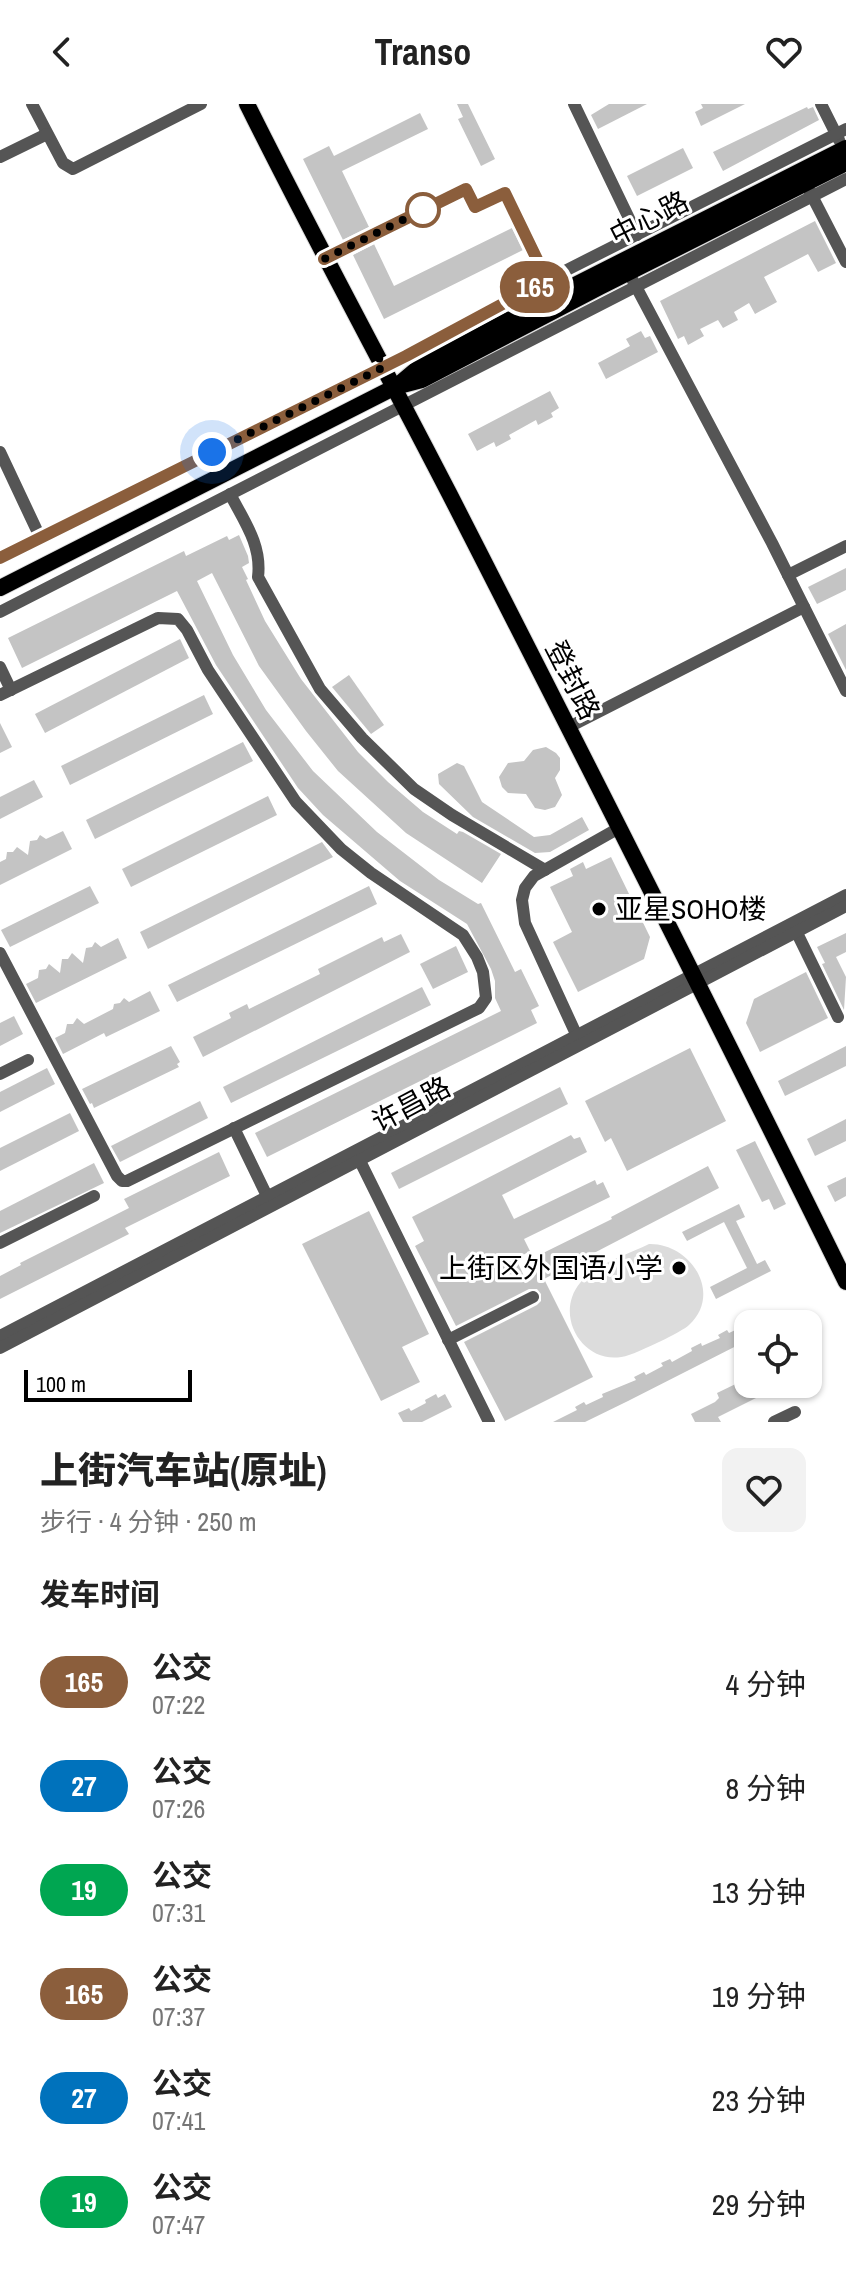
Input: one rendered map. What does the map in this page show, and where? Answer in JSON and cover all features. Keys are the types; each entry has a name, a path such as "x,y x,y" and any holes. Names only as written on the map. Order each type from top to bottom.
{"main road":[{"name":"登封路","path":"247,104 324,259 395,387 695,977 846,1282"},
{"name":"中心路","path":"0,588 395,387 422,380 809,190 843,145"},
{"name":"中心路","path":"395,387 418,368 551,287 843,145"}],"street":[{"path":"32,104 63,163 73,169 201,104"},
{"path":"574,104 637,235"},
{"path":"0,558 551,287 637,235 843,145 821,104"},
{"path":"0,157 47,134"},
{"path":"846,179 809,190 846,262"},
{"path":"324,259 466,189 475,207 505,193 551,287"},
{"path":"0,612 403,404 632,279 846,691"},
{"path":"0,452 40,537"},
{"path":"230,494 256,543 260,563 258,577 320,689 338,711 414,789 545,870"},
{"path":"788,575 846,546"},
{"path":"567,728 804,607"},
{"path":"0,667 6,692 158,618 178,619 193,639 208,670 296,802 341,849 371,873 463,935 477,957 486,998 479,1008 122,1181 0,953"},
{"path":"576,1034 525,923 521,910 525,888 534,876 619,828"},
{"name":"许昌路","path":"0,1348 359,1159 846,895"},
{"name":"许昌路","path":"0,1336 576,1034 846,906"},
{"path":"796,931 838,1017"},
{"path":"0,1074 28,1060"},
{"path":"234,1128 267,1196"},
{"path":"359,1159 489,1422"},
{"path":"0,1243 94,1196"},
{"path":"448,1340 533,1297"},
{"path":"774,1422 795,1412"}],"shaded area":[{"path":"649,1244 678,1252 698,1272 703,1299 699,1313 685,1328 642,1350 613,1358 599,1355 587,1348 572,1325 572,1296 594,1270"}],"building":[{"path":"457,104 468,104 495,159 481,166 458,119 463,117"},
{"path":"609,104 647,104 598,129 591,115"},
{"path":"701,104 745,104 701,126 695,112 703,108"},
{"path":"807,107 813,107 819,120 723,171 713,152"},
{"path":"420,113 428,129 342,171 369,227 343,240 303,159 329,146 334,156"},
{"path":"683,148 693,168 637,196 627,176"},
{"path":"815,221 836,263 818,272 808,254 764,277 777,302 755,314 749,303 734,312 738,320 723,328 718,320 700,329 704,336 688,345 684,336 678,339 660,301"},
{"path":"512,228 523,250 384,319 353,255 374,244 394,286"},
{"path":"641,331 645,338 650,336 658,352 606,379 598,363 630,346 626,339"},
{"path":"550,391 559,408 551,413 553,417 538,425 536,420 509,435 511,439 496,447 494,442 477,451 468,434"},
{"path":"239,535 249,563 242,567 265,621 301,679 358,752 423,812 457,834 463,832 501,854 482,883 406,833 338,771 259,666 212,573 197,581 233,655 266,710 313,771 377,832 439,880 481,903 515,972 521,969 539,1006 531,1010 537,1023 267,1157 255,1133 501,1011 495,998 491,969 467,924 400,881 323,815 298,788 216,665 177,591 22,668 8,638 184,551 186,556 227,536 229,540"},
{"path":"846,568 846,590 817,604 808,587"},
{"path":"846,624 846,670 828,634"},
{"path":"180,639 189,658 45,733 35,714"},
{"path":"349,675 384,725 371,734 332,687"},
{"path":"204,695 213,714 70,785 61,766"},
{"path":"0,723 12,747 0,753"},
{"path":"243,742 253,761 95,839 86,820"},
{"path":"546,747 560,758 560,770 555,778 562,795 555,807 545,810 535,808 526,794 508,793 499,777 508,763 524,761 533,750"},
{"path":"457,763 464,766 482,802 534,837 550,835 582,817 589,830 550,852 535,853 473,817 439,784 438,774"},
{"path":"34,780 43,797 0,819 0,797"},
{"path":"268,796 277,815 131,887 122,869"},
{"path":"63,831 72,849 0,885 0,862 6,859 7,852 13,852 17,847 28,855 30,841 37,840 40,835 46,839"},
{"path":"322,842 333,857 148,949 140,932"},
{"name":"亚星SOHO楼","path":"611,857 650,937 644,959 578,992 553,942 572,932 550,887 573,876 570,869 583,862 586,869"},
{"path":"90,886 99,903 10,947 1,930"},
{"path":"369,886 377,904 177,1002 168,985"},
{"path":"846,933 846,952 836,957 846,977 844,1010 817,947"},
{"path":"401,934 410,952 203,1057 193,1037 231,1018 229,1013 247,1004 249,1009 320,974 318,969 382,937 384,942"},
{"path":"118,938 127,958 36,1003 26,984 38,978 39,970 46,969 49,964 60,973 62,959 68,959 72,953 83,963 86,948 92,947 95,942 101,947"},
{"path":"456,946 468,972 433,989 420,964"},
{"path":"806,972 828,1018 760,1052 746,1023 754,999"},
{"path":"422,987 431,1005 231,1103 223,1087"},
{"path":"150,991 160,1011 106,1037 104,1033 63,1054 55,1038 65,1033 67,1024 73,1024 77,1018 84,1024 113,1009 114,1004 124,998 129,1002"},
{"path":"14,1016 23,1034 0,1046 0,1023"},
{"path":"171,1046 180,1062 177,1064 179,1067 94,1108 90,1104 82,1089"},
{"path":"846,1046 846,1066 785,1096 778,1081"},
{"path":"690,1048 726,1121 627,1171 611,1138 605,1142 585,1101"},
{"path":"47,1068 55,1084 0,1112 0,1092"},
{"path":"560,1087 568,1104 399,1189 391,1173"},
{"path":"200,1101 208,1118 120,1162 111,1146"},
{"path":"70,1113 79,1131 0,1171 0,1148"},
{"path":"846,1119 846,1141 815,1156 807,1139"},
{"path":"571,1135 574,1139 580,1137 587,1152 502,1195 514,1219 595,1180 597,1185 603,1182 610,1197 524,1239 530,1251 516,1259 524,1276 543,1266 537,1256 708,1166 719,1188 544,1279 593,1377 505,1421 464,1342 537,1305 541,1294 537,1289 529,1289 456,1326 415,1246 424,1241 412,1217"},
{"path":"755,1141 786,1204 774,1210 769,1199 762,1202 736,1150"},
{"path":"219,1152 230,1176 125,1228 129,1234 0,1299 0,1276 129,1208 124,1199"},
{"path":"94,1163 104,1183 0,1233 0,1211"},
{"path":"846,1177 846,1196 835,1202 827,1186"},
{"path":"739,1204 745,1217 736,1221 757,1264 765,1260 771,1271 716,1299 710,1287 747,1268 724,1222 687,1241 682,1232"},
{"path":"369,1211 429,1334 402,1347 420,1382 381,1401 302,1244"},
{"path":"727,1330 729,1333 734,1331 734,1347 628,1401 585,1422 553,1422 577,1410 575,1407 584,1402 586,1405 603,1397 602,1394 636,1380 634,1377 663,1366 661,1363 670,1359 672,1362 701,1343 702,1346 720,1338 718,1335"},
{"path":"734,1385 734,1398 756,1398 718,1417 721,1422 695,1422 691,1414 715,1402 719,1398 717,1393"},
{"path":"436,1394 438,1398 445,1394 452,1407 422,1422 403,1422 398,1413 409,1408 411,1411"}],"bus line":[{"name":"165","path":"0,558 406,356 547,280 505,193 475,207 466,189 324,259"}],"place":[{"name":"亚星SOHO楼","path":"599,909"},
{"name":"上街区外国语小学","path":"679,1268"}],"route":[{"path":"212,452 384,367 324,259 423,210"}]}
